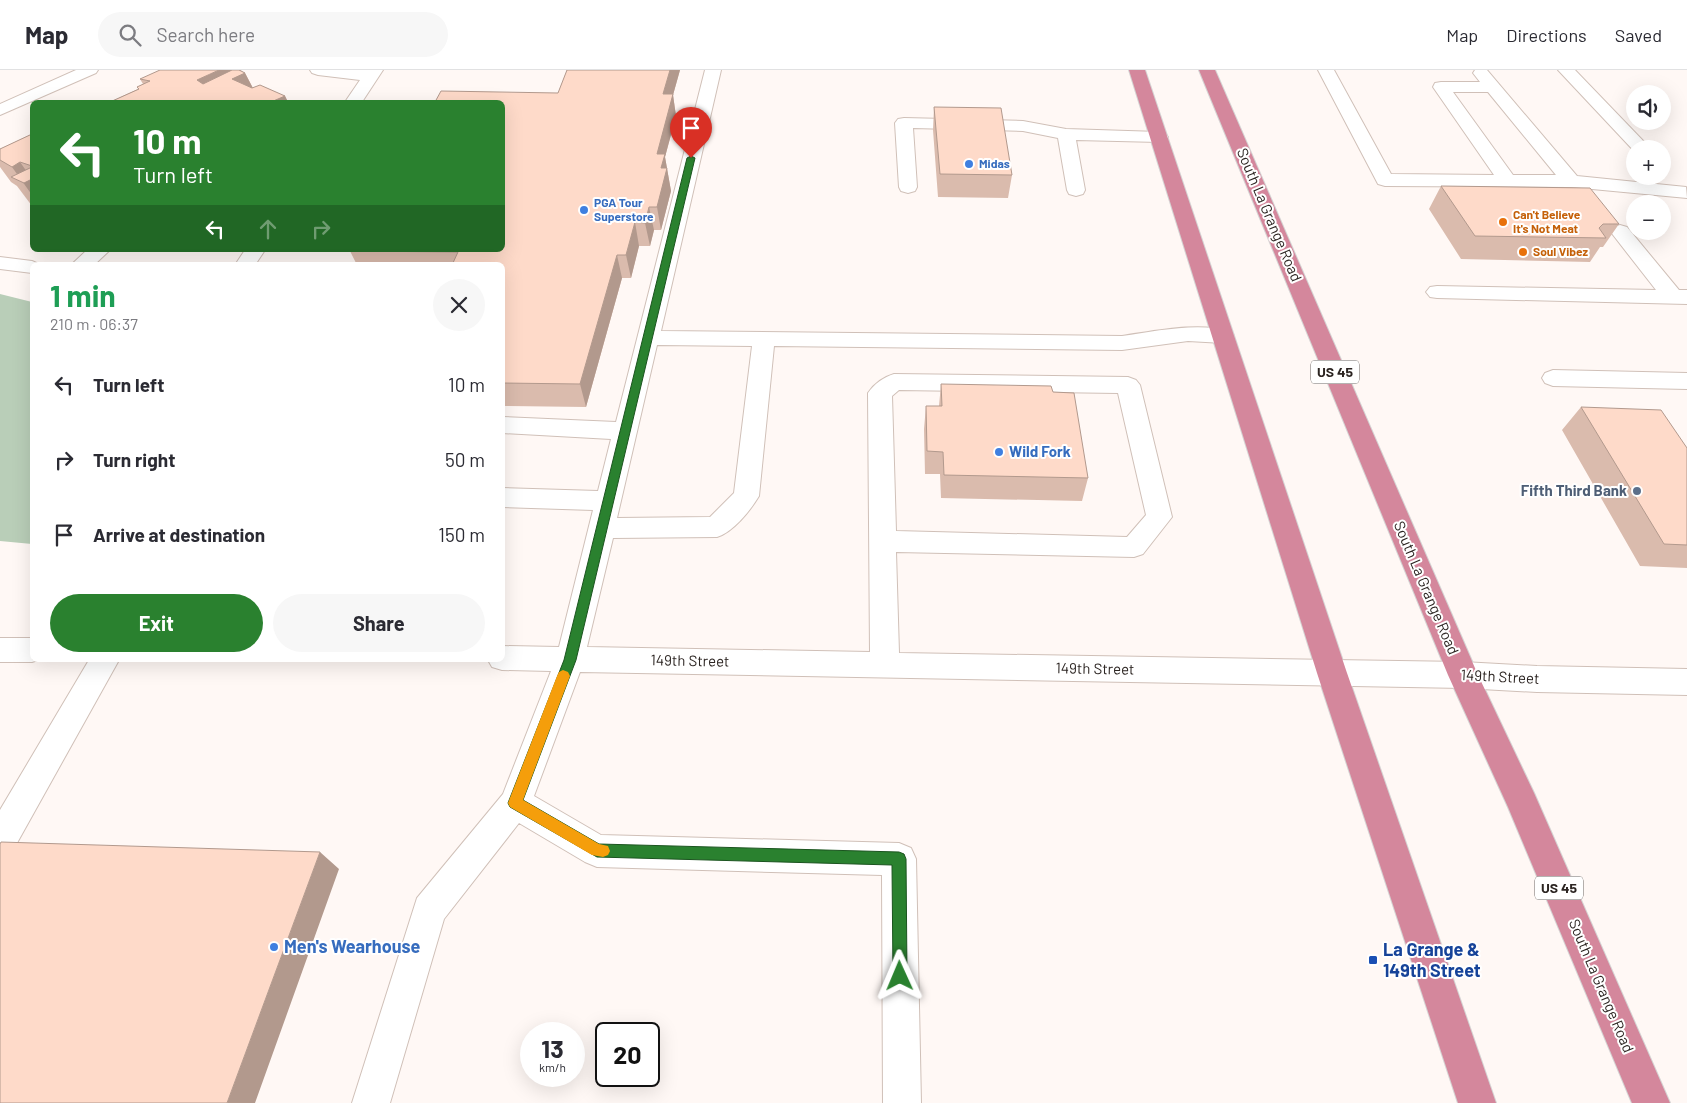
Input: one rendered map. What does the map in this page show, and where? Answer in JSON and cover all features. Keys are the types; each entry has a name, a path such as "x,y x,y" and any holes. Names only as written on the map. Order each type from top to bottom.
{"highway":[{"path":"1137,70 1332,673 1477,1103"},
{"name":"South La Grange Road","path":"1207,70 1463,675 1523,804 1651,1103"}],"street":[{"path":"0,110 90,70"},
{"path":"318,70 373,73"},
{"path":"371,1103 429,910 515,803 570,660 712,70"},
{"path":"1326,70 1385,180 1571,181 1687,194"},
{"path":"1478,70 1571,181"},
{"path":"1566,70 1633,140"},
{"path":"355,100 373,73"},
{"path":"1492,87 1441,87 1507,180"},
{"path":"908,187 904,123 1023,126 1066,134 1158,137"},
{"path":"1066,134 1076,190"},
{"path":"1671,179 1687,194"},
{"path":"1620,231 1680,297"},
{"path":"85,262 97,252"},
{"path":"0,263 30,267"},
{"path":"1437,292 1680,297"},
{"path":"648,338 1122,343 1188,334 1223,336"},
{"path":"602,528 717,527 746,496 764,339"},
{"path":"883,541 1134,547 1159,517 1128,385 1122,343"},
{"path":"1553,378 1687,381"},
{"path":"885,665 880,393 894,382 1128,385"},
{"path":"505,425 626,431"},
{"path":"505,497 608,502"},
{"path":"0,650 30,650"},
{"name":"149th Street","path":"505,658 1463,675 1537,679 1687,682"},
{"path":"0,841 103,662"},
{"path":"515,803 597,850 899,859 902,1103"}],"green space":[{"path":"0,294 30,302 30,544 0,541"}],"building":[{"path":"160,70 219,70 197,80 203,84 232,70 239,70 245,73 232,79 252,88 260,85 285,96 276,100 114,100 139,89 137,87 150,81 140,79"},
{"path":"567,70 670,70 663,94 673,94 657,154 665,154 661,168 667,168 657,207 649,207 645,223 635,222 626,255 617,255 580,384 505,383 505,262 453,262 458,252 505,252 505,100 436,100 441,91 558,93"},
{"path":"934,107 1001,108 1012,175 940,174"},
{"path":"30,135 30,165 20,162 12,167 0,160 0,149"},
{"path":"30,168 30,180 24,183 11,177"},
{"path":"1441,186 1590,188 1619,224 1603,224 1599,228 1606,238 1475,236"},
{"name":"Wild Fork","path":"941,384 1051,386 1053,392 1074,393 1088,478 944,475 943,452 927,451 926,406 942,406"},
{"path":"1581,407 1661,410 1687,448 1687,545 1664,544"},
{"path":"1,842 320,852 227,1103 0,1103"}],"slow traffic":[{"path":"563,676 515,803 597,850 603,851"}],"place":[{"name":"Midas","path":"969,164"},
{"name":"PGA Tour Superstore","path":"584,210"},
{"name":"Can't Believe It's Not Meat","path":"1503,222"},
{"name":"Soul Vibez","path":"1523,252"},
{"name":"Wild Fork","path":"999,452"},
{"name":"Fifth Third Bank","path":"1637,491"},
{"name":"Men's Wearhouse","path":"274,947"},
{"name":"La Grange & 149th Street","path":"1373,960"}],"route":[{"path":"691,158 570,660 515,803 597,850 899,859 900,976"}]}
